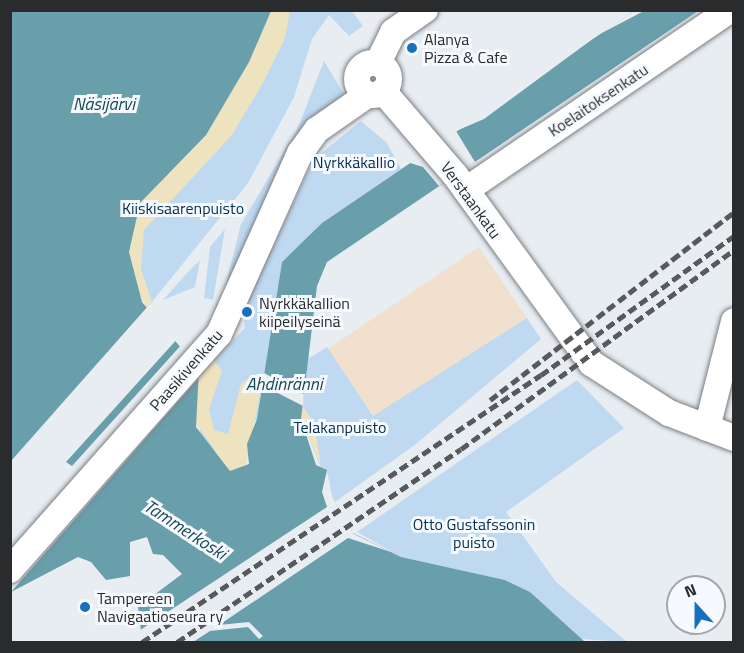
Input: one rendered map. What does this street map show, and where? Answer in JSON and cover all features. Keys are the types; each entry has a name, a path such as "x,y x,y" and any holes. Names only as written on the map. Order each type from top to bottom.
{"street":[{"path":"375,93 389,76 378,63 393,32 425,10"},
{"name":"Koelaitoksenkatu","path":"460,183 730,10"},
{"name":"Verstaankatu","path":"375,93 432,148 554,312 573,322 647,399 707,428 734,438"},
{"name":"Paasikivenkatu","path":"10,570 219,334 300,153 317,130 375,93"},
{"path":"707,428 734,321"}],"shaded area":[{"path":"479,247 527,318 376,420 328,349"}],"green space":[{"name":"Kiiskisaarenpuisto","path":"271,11 352,11 363,26 349,36 329,15 312,39 294,97 248,183 147,308 133,221"},
{"path":"324,61 345,96 224,292 241,224 297,130"},
{"name":"Nyrkkäkallio","path":"361,121 387,143 401,169 322,223 282,262 257,419 215,451 200,435 198,377 245,328 243,311 314,159"},
{"path":"225,229 213,300 204,298 210,247"},
{"path":"200,260 195,287 163,300 188,272"},
{"name":"Telakanpuisto","path":"527,318 541,339 416,444 335,502 301,419 308,359 327,347 373,416"},
{"name":"Otto Gustafssonin puisto","path":"577,380 624,428 506,512 556,582 627,642 581,639 530,592 505,580 401,557 357,532"}],"sand":[{"path":"271,11 290,11 285,38 264,81 232,135 144,230 141,269 152,302 147,308 134,284 129,252 140,203 206,135 249,62"},
{"path":"214,360 222,371 209,409 214,430 228,434 241,384 249,378 262,385 245,468 230,471 194,421 198,377"},
{"path":"303,406 314,424 321,466 301,419"}],"water":[{"path":"11,11 271,11 249,62 206,135 140,203 129,252 142,302 199,369 196,427 230,471 249,464 247,444 257,419 282,262 322,223 634,11 698,11 327,262 317,286 301,419 316,465 327,470 330,494 353,533 401,557 505,580 530,592 585,642 125,642 141,631 138,607 182,574 163,555 153,554 147,537 130,542 130,576 106,580 91,562 78,557 11,592"}],"pier":[{"path":"634,11 644,11 598,35 484,119 456,131 475,162 439,186 423,167 410,163 465,122"},
{"path":"149,305 179,337 66,462 72,466 183,343 202,374 11,592 11,461"},
{"path":"264,373 304,394 303,406 262,385"},
{"path":"327,470 332,497 354,534 391,552 348,538 219,625 249,622 263,636 259,639 248,627 210,631 193,642 122,642 327,507 322,492"},
{"path":"10,632 32,636 42,642 11,638"}],"railway":[{"path":"490,400 734,212"},
{"path":"142,642 541,375 734,236"},
{"path":"177,642 461,449 734,250"}],"place":[{"name":"Alanya Pizza & Cafe","path":"412,48"},
{"name":"Nyrkkäkallion kiipeilyseinä","path":"247,312"},
{"name":"Tampereen Navigaatioseura ry","path":"85,607"}],"water label":[{"name":"Näsijärvi","path":"104,104"},
{"name":"Ahdinränni","path":"284,384"},
{"name":"Tammerkoski","path":"185,530"}]}
